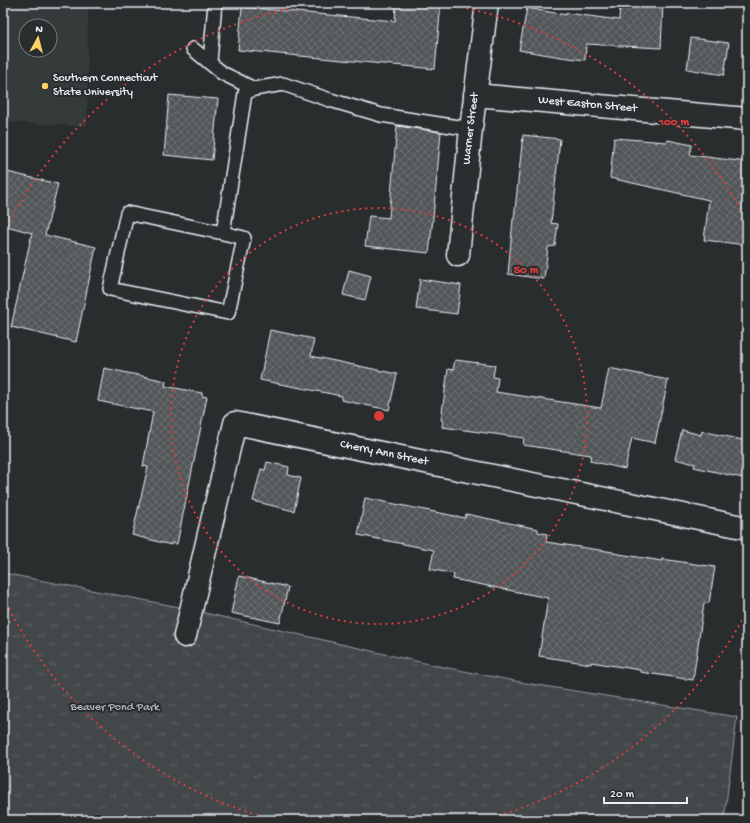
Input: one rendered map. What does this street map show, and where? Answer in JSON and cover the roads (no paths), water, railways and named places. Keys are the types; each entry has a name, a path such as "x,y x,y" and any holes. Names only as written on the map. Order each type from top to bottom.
{"street":[{"name":"Warner Street","path":"458,255 486,3"},
{"name":"West Easton Street","path":"475,95 747,119"},
{"name":"Cherry Ann Street","path":"185,636 235,424 747,528"}],"lane":[{"path":"210,62 215,3"},
{"path":"194,49 222,73 254,89"},
{"path":"223,233 245,93 254,89 283,84 381,115 471,129"},
{"path":"127,213 223,233 244,238 228,313 110,289 127,213"}],"place":[{"name":"Southern Connecticut State University","path":"45,86"}],"park label":[{"name":"Beaver Pond Park","path":"115,708"}]}
